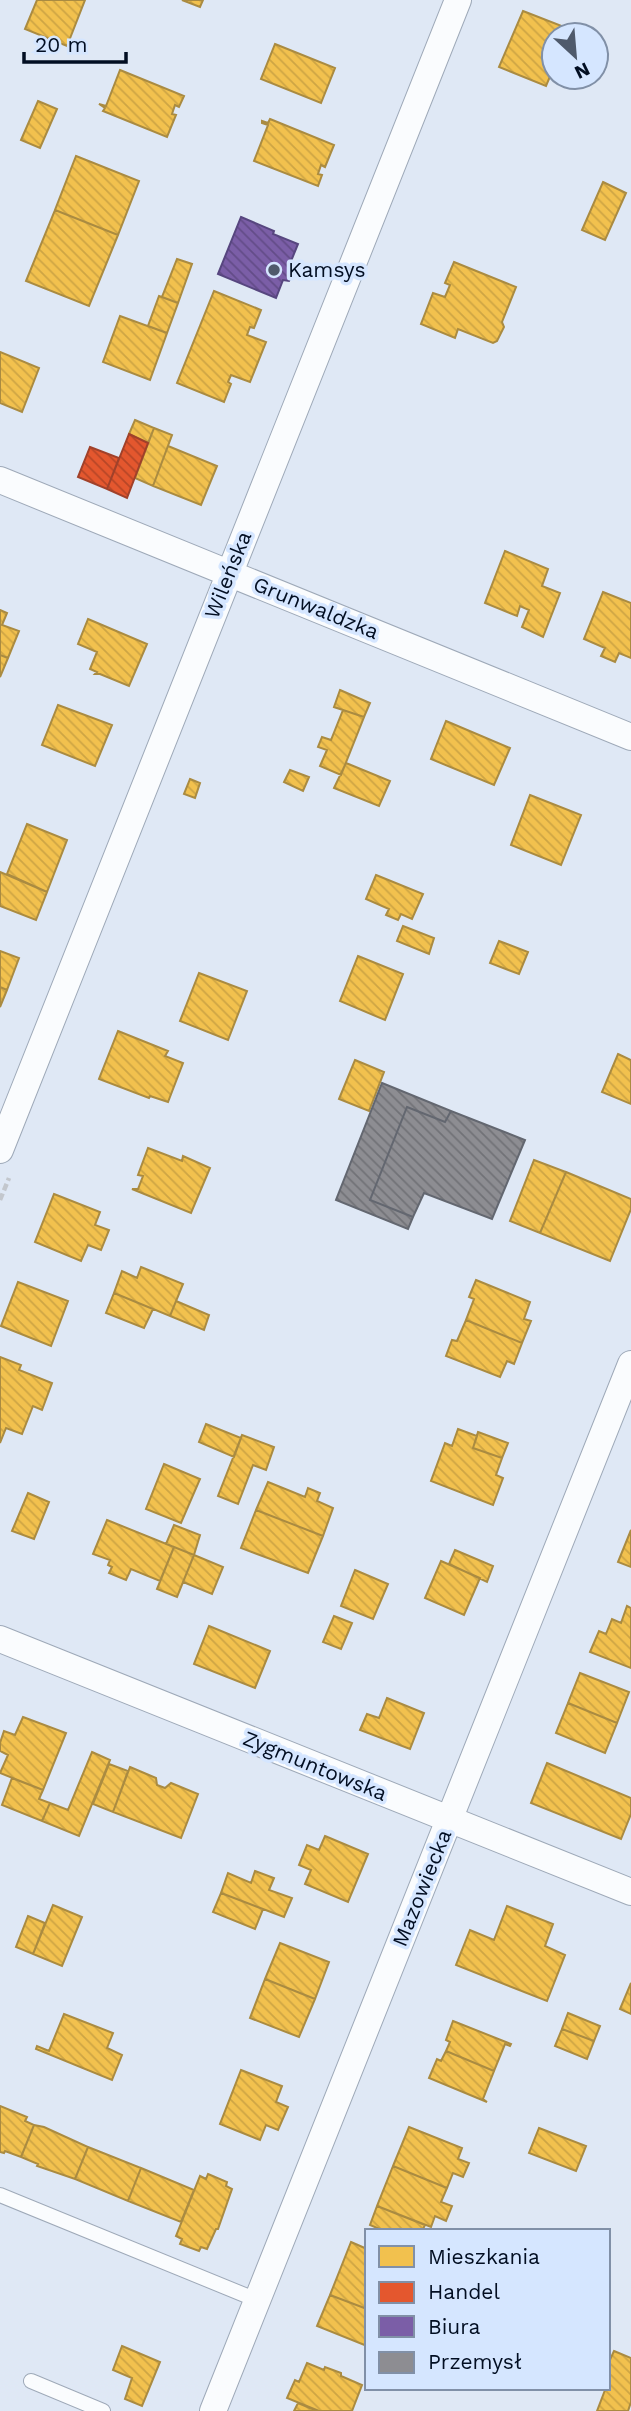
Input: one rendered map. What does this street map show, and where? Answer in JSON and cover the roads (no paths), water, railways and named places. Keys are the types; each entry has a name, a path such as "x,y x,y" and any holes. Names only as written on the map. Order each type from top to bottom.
{"street":[{"name":"Wileńska","path":"0,1150 458,0"},
{"name":"Grunwaldzka","path":"0,480 631,737"},
{"name":"Mazowiecka","path":"213,2411 631,1364"},
{"name":"Zygmuntowska","path":"0,1639 631,1892"}],"lane":[{"path":"0,2195 257,2300"},
{"path":"31,2381 103,2411"}],"place":[{"name":"Kamsys","path":"274,270"}]}
